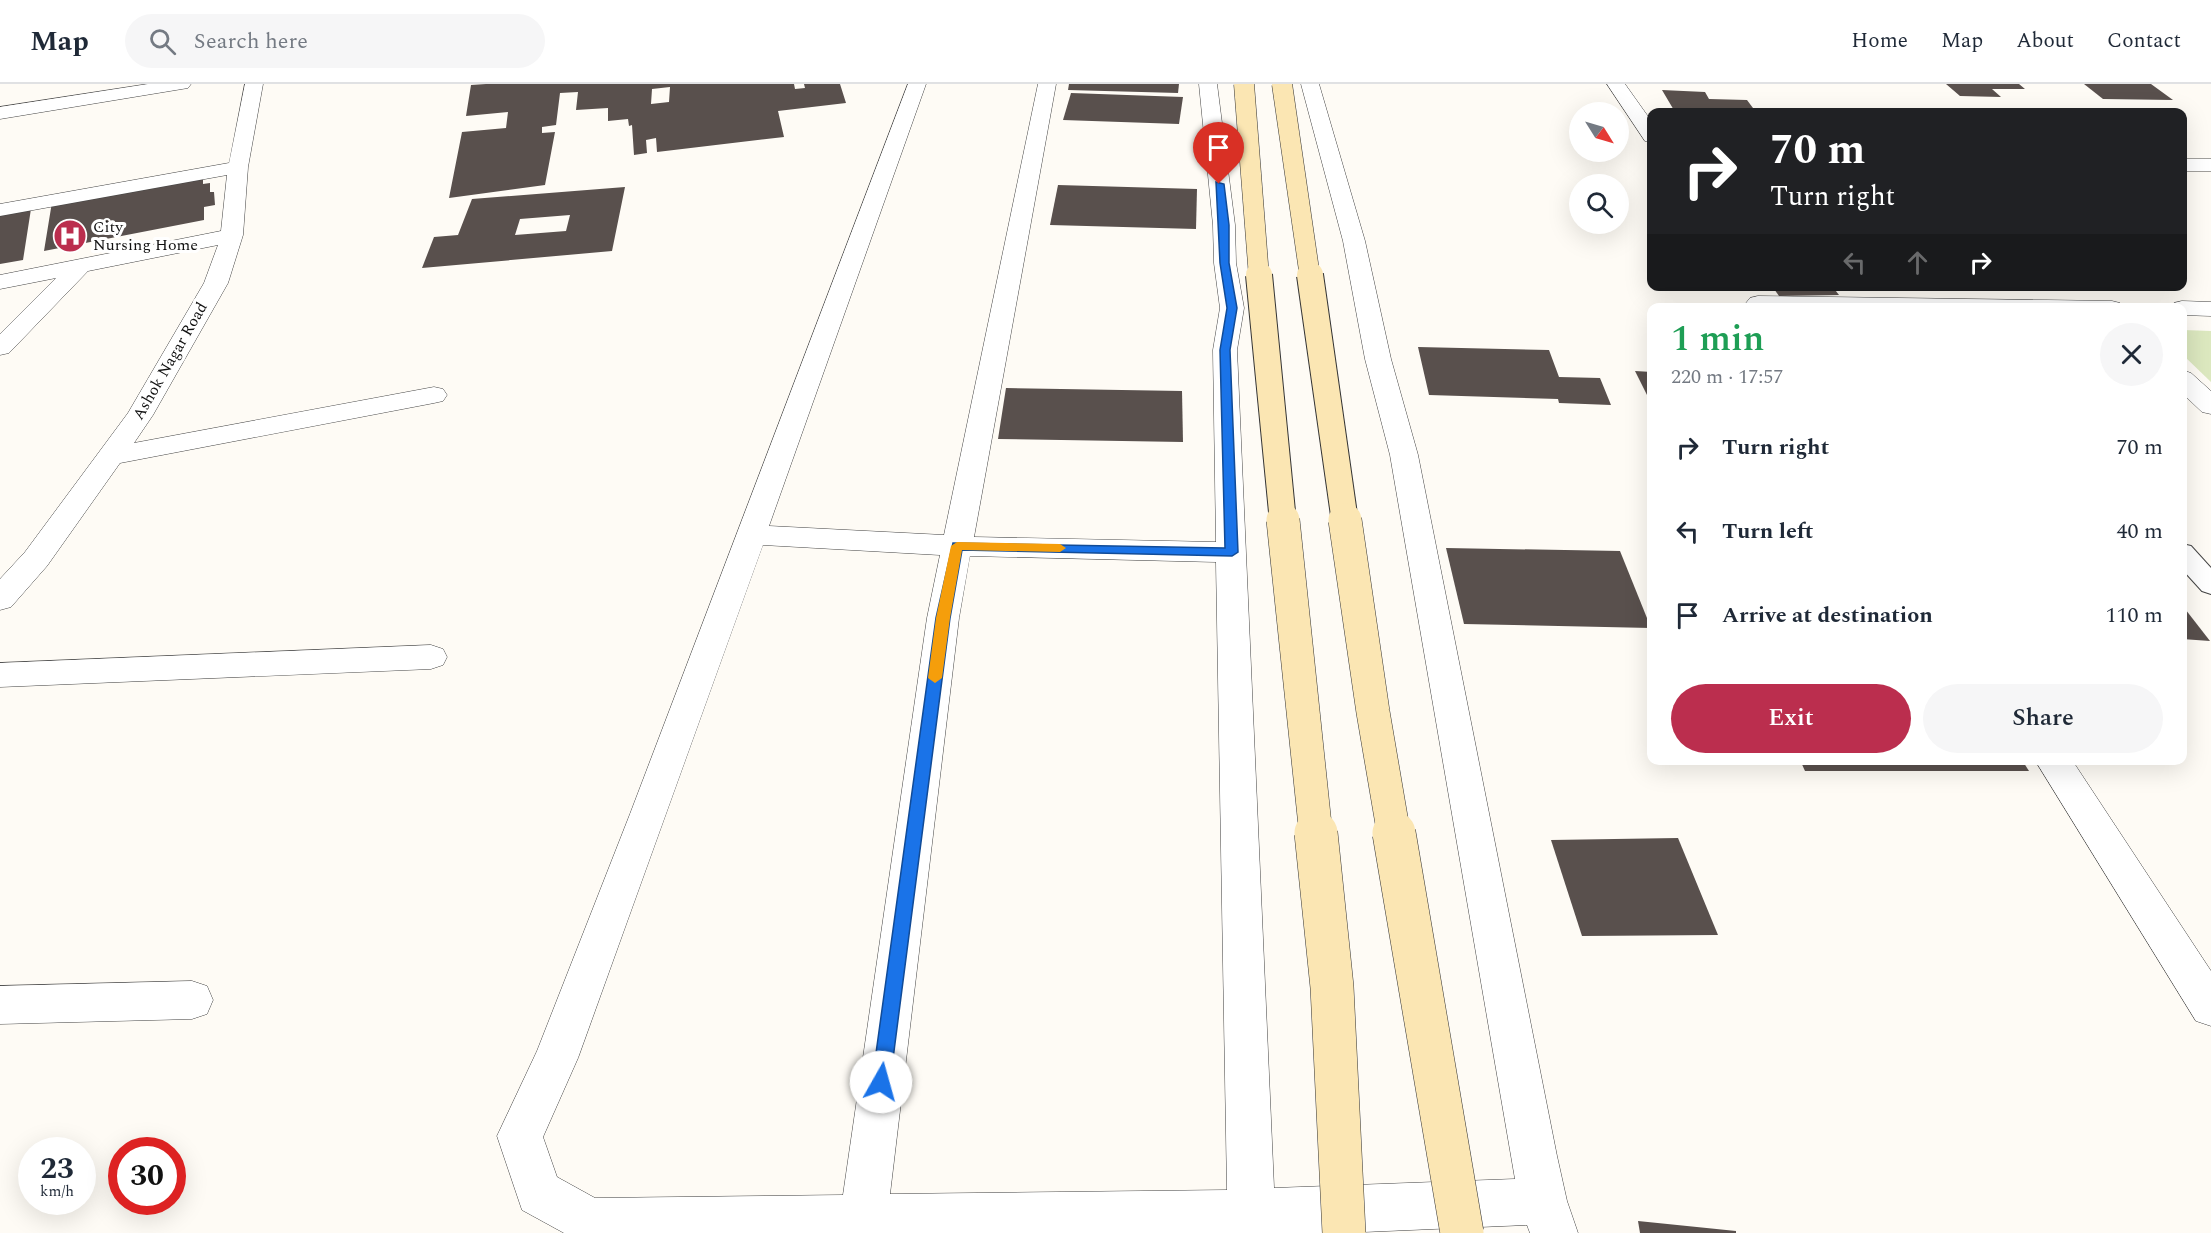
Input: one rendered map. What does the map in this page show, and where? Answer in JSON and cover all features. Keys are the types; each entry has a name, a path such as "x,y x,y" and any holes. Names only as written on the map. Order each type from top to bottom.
{"street":[{"path":"0,113 182,84"},
{"name":"Ashok Nagar Road","path":"0,599 36,559 140,415 216,283 232,235 238,167 254,84"},
{"path":"917,84 649,814 556,1058 520,1136 539,1193 591,1222 863,1218 1252,1223 1548,1217 1425,577 1404,455 1378,359 1354,241 1310,84"},
{"path":"863,1218 943,618 1047,84"},
{"path":"1208,84 1224,225 1225,263 1232,308 1225,350 1252,1223"},
{"path":"1244,84 1263,329 1332,987 1344,1233"},
{"path":"1282,84 1373,712 1462,1233"},
{"path":"1616,84 1647,130"},
{"path":"2187,165 2211,165"},
{"path":"0,210 238,167"},
{"path":"0,282 232,235"},
{"path":"0,348 81,266"},
{"path":"1756,299 1914,303"},
{"path":"2187,309 2211,309"},
{"path":"2187,383 2211,406"},
{"path":"110,456 434,395"},
{"path":"752,535 957,546 1232,552"},
{"path":"0,675 431,657"},
{"path":"2056,765 2211,1007"},
{"path":"0,1005 192,1000"}],"lane":[{"path":"2187,558 2211,585"}],"green space":[{"path":"2187,330 2211,331 2211,382 2187,359"}],"building":[{"path":"794,84 795,89 805,88 804,84 840,84 846,103 778,111 784,137 657,152 656,138 646,140 647,153 634,155 632,125 629,126 628,119 608,121 608,108 576,110 578,92 560,93 556,125 542,127 542,133 555,132 545,185 449,198 462,132 506,128 508,112 466,116 471,85","holes":["670,87 669,102 651,104 652,89"]},
{"path":"1069,84 1179,84 1178,93 1068,90"},
{"path":"1946,84 2019,84 2025,89 1992,89 2001,97 1960,96"},
{"path":"2084,84 2151,84 2173,100 2103,99"},
{"path":"1662,90 1705,92 1709,99 1747,100 1753,108 1673,108"},
{"path":"1071,93 1183,97 1179,124 1063,120"},
{"path":"203,175 203,184 210,183 210,192 214,192 215,205 204,207 204,220 44,251 52,202"},
{"path":"1058,185 1197,189 1196,229 1050,225"},
{"path":"625,187 612,251 422,268 434,237 458,235 472,199","holes":["570,215 566,231 515,235 520,219"]},
{"path":"31,209 23,260 0,264 0,215"},
{"path":"1776,291 1836,291 1839,295 1779,296"},
{"path":"1418,347 1549,350 1559,377 1600,378 1611,405 1559,403 1558,399 1429,395"},
{"path":"1635,371 1647,372 1647,395"},
{"path":"1006,388 1182,391 1183,442 998,439"},
{"path":"1446,548 1620,551 1647,618 1647,628 1464,624"},
{"path":"2187,611 2210,641 2187,639"},
{"path":"1802,765 2025,765 2029,771 1805,771"},
{"path":"1678,838 1718,935 1582,936 1551,840"},
{"path":"1638,1221 1736,1231 1736,1233 1640,1233"}],"slow traffic":[{"path":"935,678 943,618 957,546 1060,548"}],"place":[{"name":"City Nursing Home","path":"70,236"}],"route":[{"path":"881,1082 943,618 957,546 1232,552 1225,350 1232,308 1225,263 1224,225 1219,184"}]}
